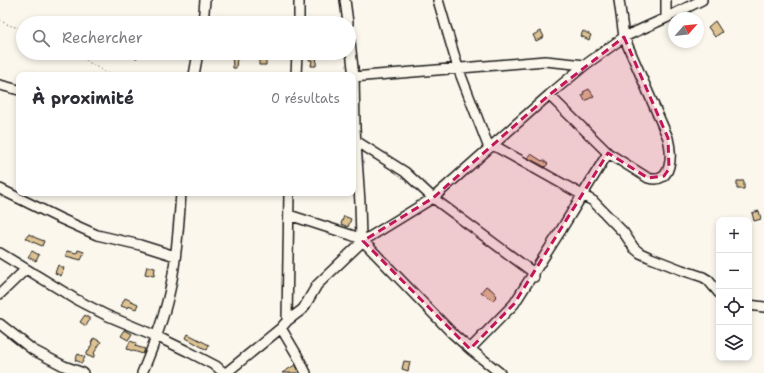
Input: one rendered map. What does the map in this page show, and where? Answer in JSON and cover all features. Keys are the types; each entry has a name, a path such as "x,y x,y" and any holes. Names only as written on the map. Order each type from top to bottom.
{"street":[{"path":"204,16 205,0"},
{"path":"299,0 299,16"},
{"path":"346,0 347,16"},
{"path":"438,0 458,68 491,146 593,201 624,233 634,248 640,253 703,277 708,280 716,289"},
{"path":"549,95 608,153 648,178 654,180 664,176 669,169 670,146 668,138 624,37 619,0"},
{"path":"666,0 666,18"},
{"path":"0,253 77,300 106,315 187,351 216,366 225,373 303,309 317,285 362,240 433,198 585,65 624,37 702,0"},
{"path":"195,72 197,60"},
{"path":"296,72 297,60"},
{"path":"351,60 353,72"},
{"path":"356,77 545,61 585,65"},
{"path":"0,85 16,89"},
{"path":"356,141 405,172 433,198 534,275"},
{"path":"356,141 362,240"},
{"path":"470,349 514,304 534,275 608,153"},
{"path":"0,189 97,235 140,245 175,256"},
{"path":"142,373 163,317 171,286 181,196"},
{"path":"289,196 284,324 297,356 306,373"},
{"path":"289,215 362,240 453,334 500,373"},
{"path":"0,294 26,269"},
{"path":"752,305 764,307"},
{"path":"0,324 33,350 64,366 83,373"}],"path":[{"path":"0,20 5,24 16,27"},
{"path":"87,60 105,72"}],"highlighted area":[{"path":"624,37 668,138 669,169 664,176 648,178 608,153 514,304 470,349 363,241 433,198 549,95"}],"building":[{"path":"715,21 722,32 715,37 708,27"},
{"path":"541,31 544,37 536,41 533,35"},
{"path":"583,31 591,35 589,40 581,36"},
{"path":"232,60 237,60 236,68 233,68"},
{"path":"259,60 266,60 266,65 259,65"},
{"path":"312,60 316,60 316,66 311,66"},
{"path":"589,89 594,96 585,101 582,95 584,94 583,92"},
{"path":"531,154 548,164 545,167 528,158"},
{"path":"737,181 744,181 744,189 737,189"},
{"path":"759,211 761,219 754,221 752,213"},
{"path":"344,216 351,219 348,227 341,224"},
{"path":"29,234 44,241 42,246 26,238"},
{"path":"78,250 84,252 81,260 66,256 67,251 77,253"},
{"path":"32,251 39,255 36,261 28,257"},
{"path":"58,265 64,268 61,276 55,273"},
{"path":"147,266 155,268 154,276 145,274"},
{"path":"486,286 497,296 492,301 481,292"},
{"path":"125,298 138,304 136,309 128,306 127,308 121,306"},
{"path":"85,315 90,319 86,326 80,322"},
{"path":"125,330 132,334 128,340 121,336"},
{"path":"188,334 209,345 207,350 186,338"},
{"path":"94,338 101,342 94,353 93,358 86,355"},
{"path":"130,341 136,343 135,346 145,349 143,354 127,349"},
{"path":"78,354 85,357 82,363 75,360"},
{"path":"404,361 410,362 408,371 402,369"},
{"path":"295,365 299,371 296,373 282,373"}]}
